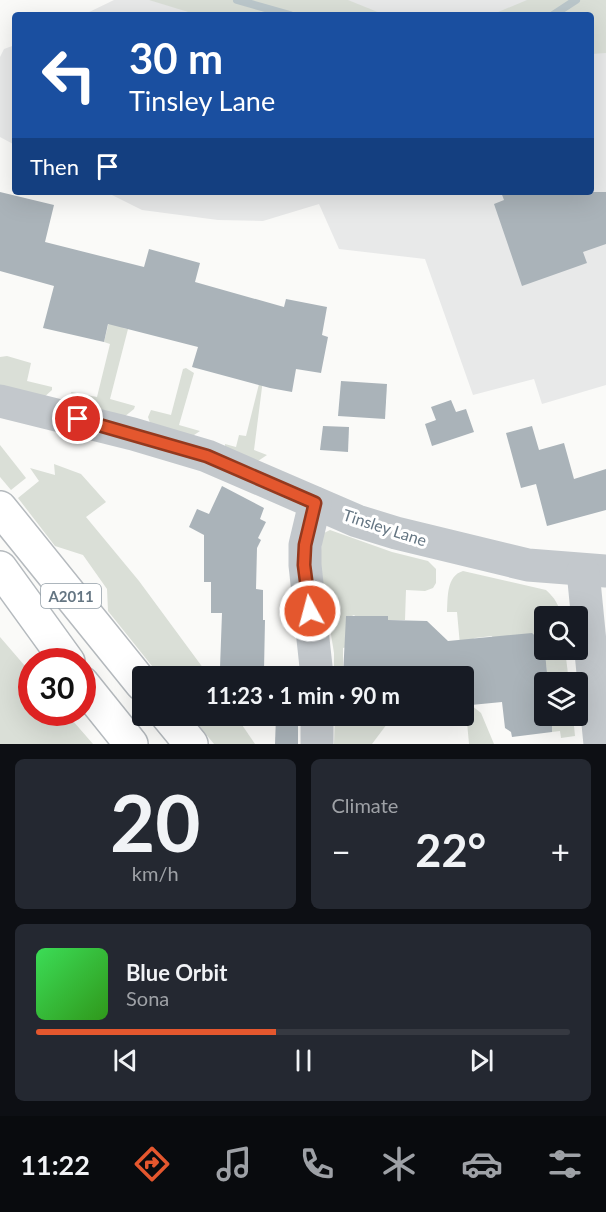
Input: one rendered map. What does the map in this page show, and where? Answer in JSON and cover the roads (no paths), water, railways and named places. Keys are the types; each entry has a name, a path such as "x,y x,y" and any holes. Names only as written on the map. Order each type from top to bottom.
{"main road":[{"name":"A2011","path":"0,508 132,672"},
{"name":"A2011","path":"0,568 58,648"},
{"path":"96,700 132,744"},
{"path":"176,726 191,744"}],"street":[{"name":"Tinsley Lane","path":"0,401 166,443 207,456 375,527 528,565 595,571"},
{"path":"315,503 305,545 304,565 316,666"},
{"path":"595,571 600,744"},
{"path":"317,726 317,744"}],"waterway":[{"path":"237,0 279,12"},
{"path":"558,12 576,0"}]}
